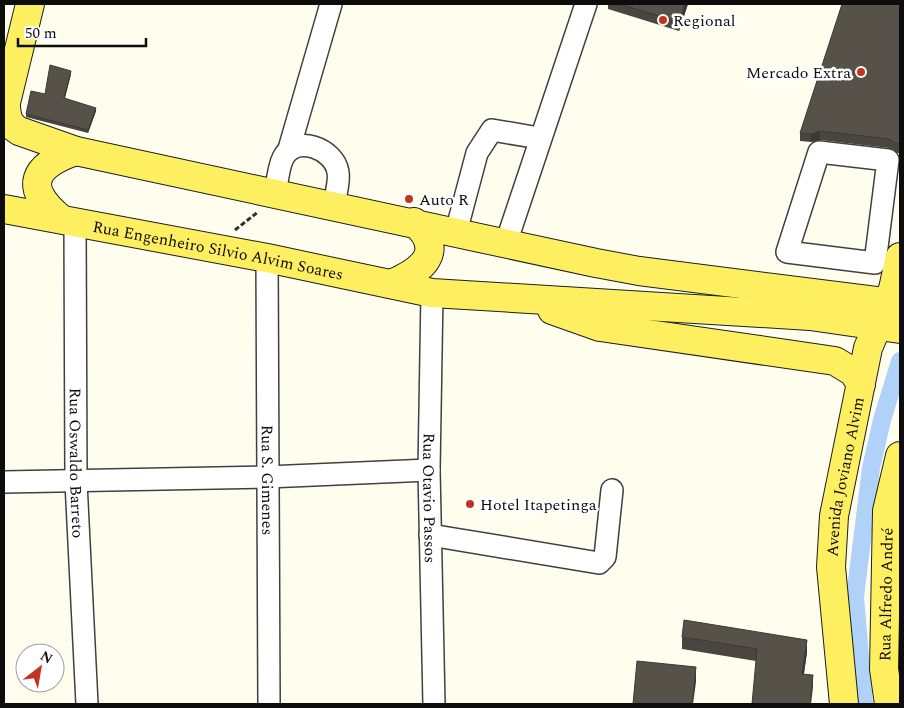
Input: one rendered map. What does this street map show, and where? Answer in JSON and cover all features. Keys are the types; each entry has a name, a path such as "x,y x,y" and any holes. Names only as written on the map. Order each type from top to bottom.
{"main road":[{"path":"30,4 5,109 7,119 19,131 76,151 271,195 414,222 639,271 891,315"},
{"path":"67,220 44,205 39,195 38,184 40,173 47,164 76,151"},
{"name":"Rua Engenheiro Silvio Alvim Soares","path":"4,209 267,258 432,293 810,316 891,315"},
{"path":"391,284 418,271 425,263 429,252 428,242 424,231 414,222"},
{"name":"Avenida Joviano Alvim","path":"844,704 831,567 834,516 868,348 891,315 900,257"},
{"path":"521,299 600,327 835,362 853,372 861,384"},
{"name":"Rua Alfredo André","path":"889,704 884,669 894,512 900,456"}],"street":[{"path":"271,195 282,159 290,149 331,4"},
{"path":"506,243 539,138 586,4"},
{"path":"456,232 477,153 492,130 539,138"},
{"path":"290,149 306,144 332,157 338,172 334,206"},
{"path":"819,152 888,160 875,264 787,252 819,152"},
{"name":"Rua Oswaldo Barreto","path":"67,220 76,482 87,704"},
{"name":"Rua S. Gimenes","path":"267,258 269,704"},
{"name":"Rua Otavio Passos","path":"432,293 429,470 434,704"},
{"path":"4,482 267,478 429,470"},
{"path":"430,535 599,563 605,557 612,490"}],"path":[{"path":"221,250 224,239 265,206 271,195"}],"building":[{"path":"619,4 685,4 679,22"},
{"name":"Mercado Extra","path":"842,4 900,4 900,144 889,139 820,131 811,134 800,133"},
{"path":"50,65 71,71 64,98 96,108 88,130 26,114 31,91 45,94"},
{"path":"684,620 807,640 802,674 813,675 810,704 752,704 757,649 682,637"},
{"path":"637,661 696,667 692,704 633,704"}],"waterway":[{"path":"864,704 855,597 871,468 882,420 900,361"}],"place":[{"name":"Regional","path":"663,20"},
{"name":"Mercado Extra","path":"861,72"},
{"name":"Auto R","path":"409,199"},
{"name":"Hotel Itapetinga","path":"470,504"}]}
